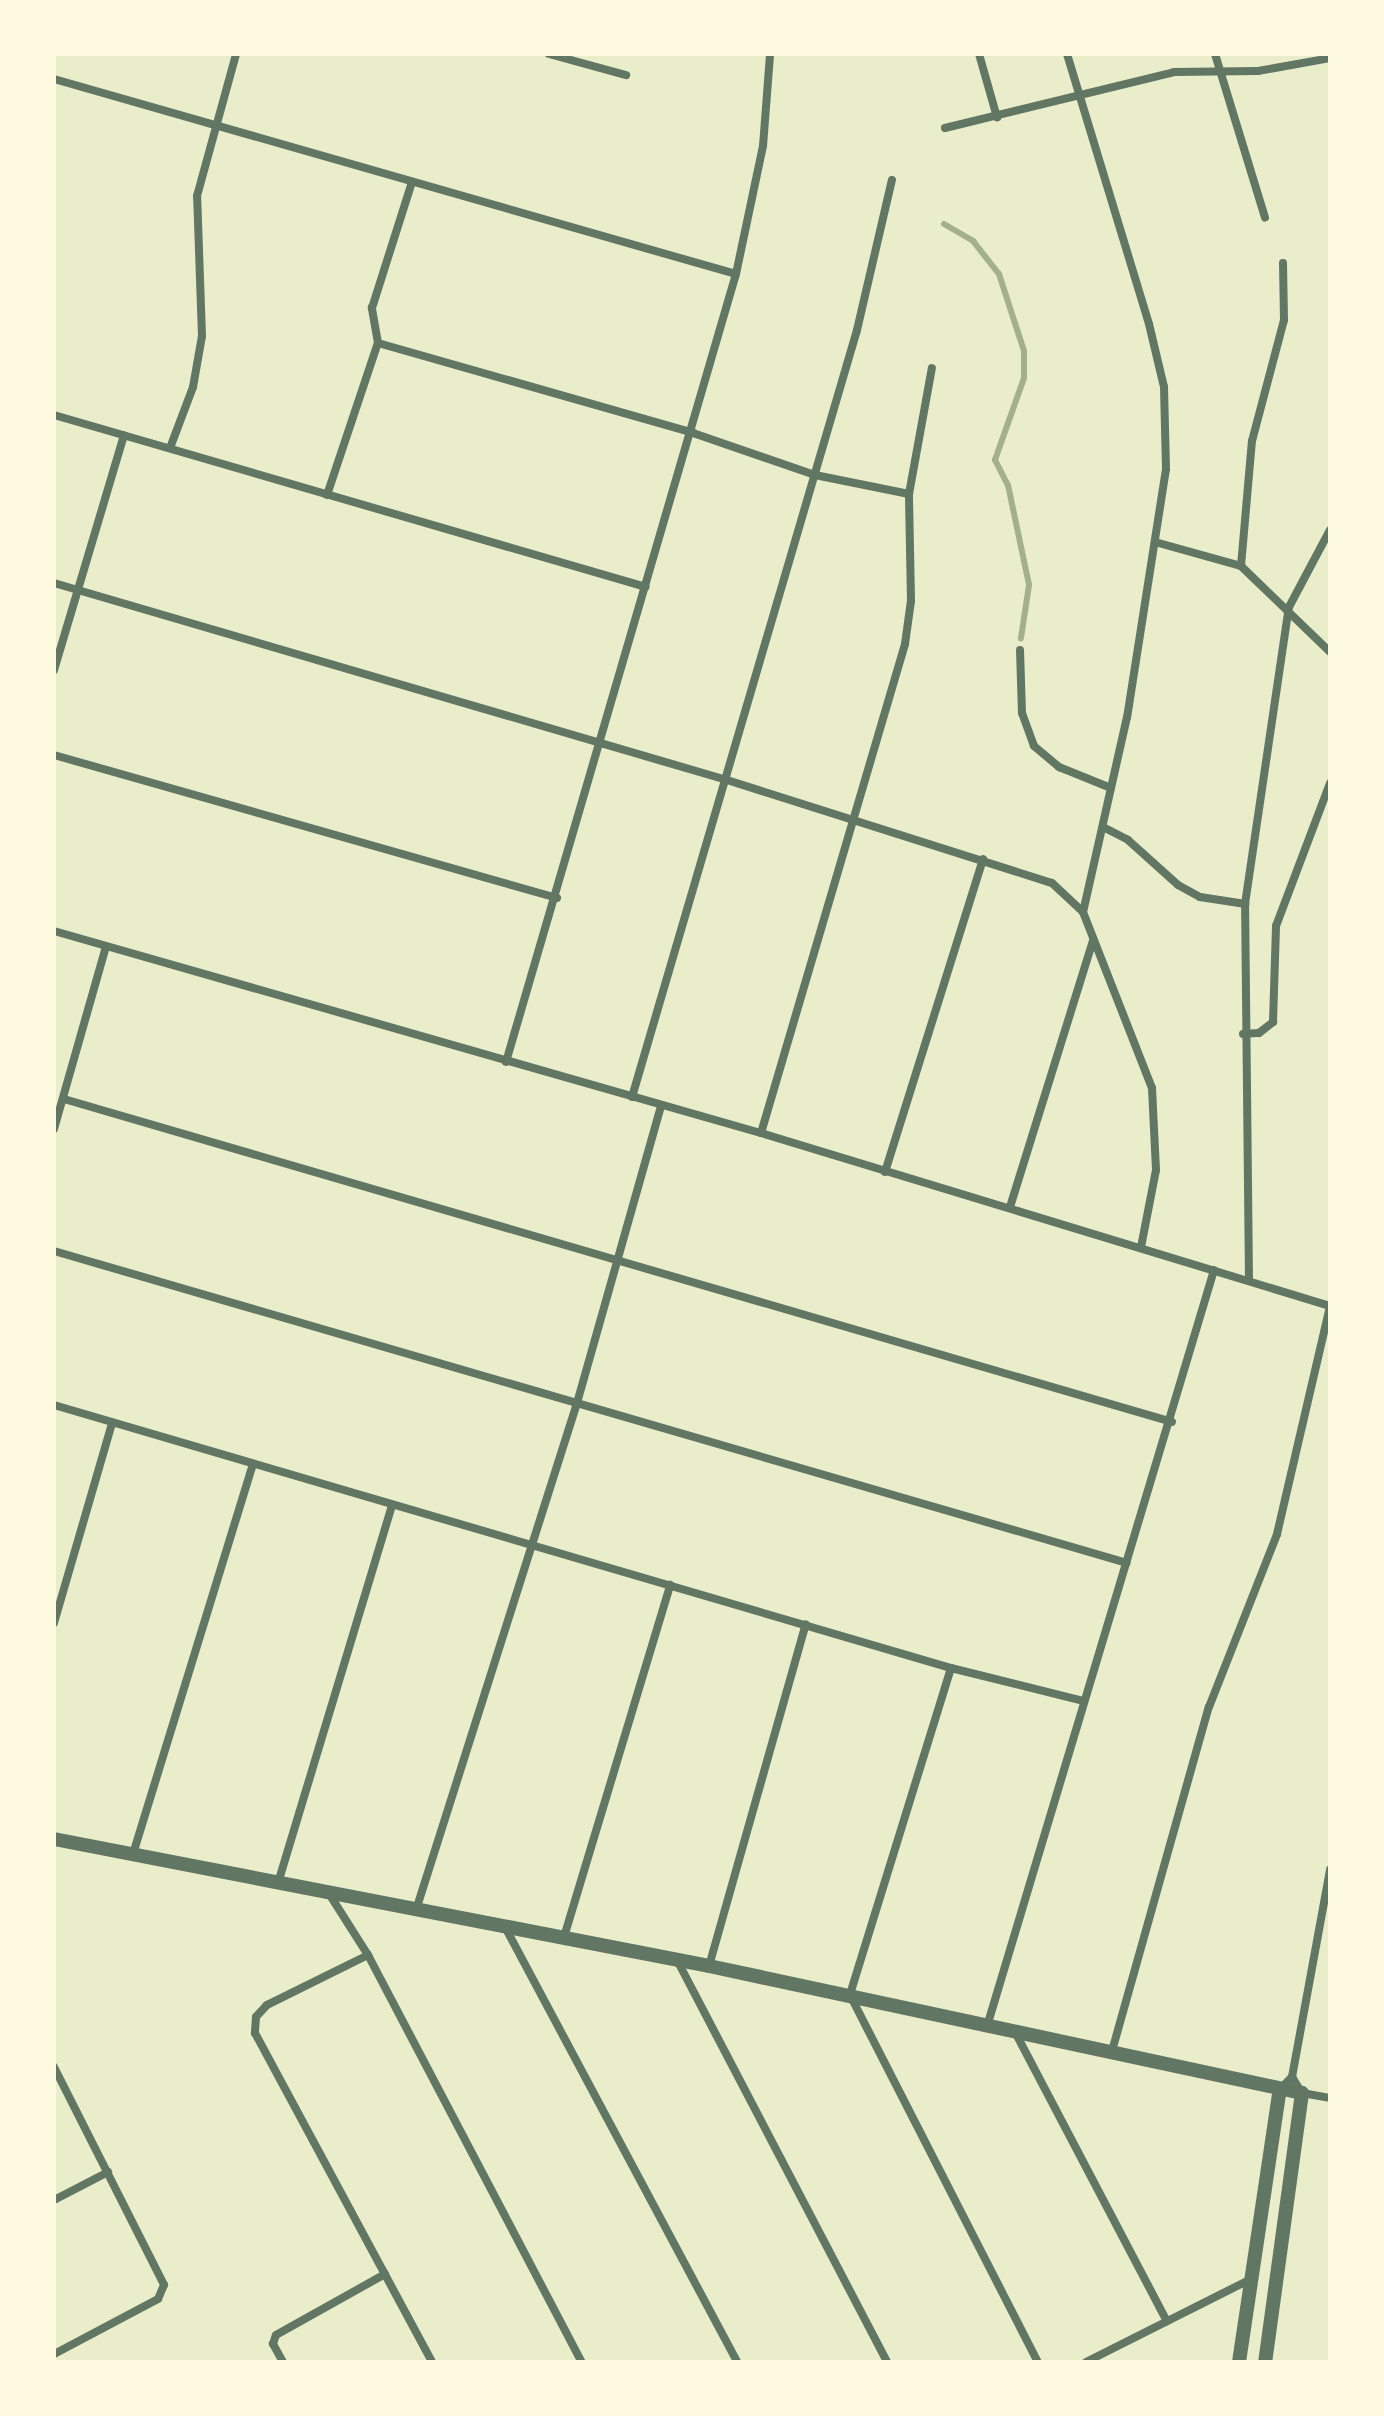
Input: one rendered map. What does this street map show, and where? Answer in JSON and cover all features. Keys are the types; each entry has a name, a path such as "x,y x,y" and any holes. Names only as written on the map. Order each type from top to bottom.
{"street":[{"path":"170,448 199,360 194,224 213,123 236,54"},
{"path":"549,54 626,75"},
{"path":"979,54 997,117"},
{"path":"1067,54 1164,387 1166,469 1111,788 1083,912"},
{"path":"1215,54 1265,218"},
{"path":"506,1062 603,745 736,274 763,146 770,55"},
{"path":"945,128 1160,74 1219,68 1258,71 1330,58"},
{"path":"54,79 736,274"},
{"path":"632,1097 857,330 892,180"},
{"path":"327,495 378,343 372,308 412,182"},
{"path":"1241,566 1252,441 1280,349 1283,263"},
{"path":"378,343 693,433 815,475 909,494"},
{"path":"761,1133 909,621 909,494 932,368"},
{"path":"54,415 646,587"},
{"path":"54,670 124,435"},
{"path":"1249,1280 1253,1224 1243,1034 1245,904 1289,607 1330,530"},
{"path":"1155,542 1241,566 1289,607 1330,652"},
{"path":"54,583 854,818 1052,883 1083,912 1129,1018 1152,1088 1156,1170 1141,1247"},
{"path":"1020,650 1022,713 1034,746 1059,767 1111,788"},
{"path":"54,755 557,898"},
{"path":"1243,1034 1259,1033 1273,1022 1276,926 1330,783"},
{"path":"1103,827 1128,840 1189,891 1245,904"},
{"path":"885,1172 983,859"},
{"path":"54,931 761,1133 1330,1306 1277,1534 1209,1707 1112,2051"},
{"path":"1010,1207 1093,941"},
{"path":"54,1129 106,946"},
{"path":"64,1099 1172,1422"},
{"path":"416,1910 577,1403 661,1106"},
{"path":"54,1251 1127,1563"},
{"path":"988,2023 1083,1701 1172,1422 1214,1270"},
{"path":"54,1405 951,1668 1083,1701"},
{"path":"54,1623 112,1423"},
{"path":"133,1854 253,1465"},
{"path":"278,1883 392,1506"},
{"path":"564,1937 670,1585"},
{"path":"709,1966 806,1624"},
{"path":"951,1668 850,1995 1038,2362"},
{"path":"54,1839 676,1959 1330,2098"},
{"path":"1239,2362 1280,2089 1292,2077 1330,1869"},
{"path":"327,1891 368,1955 582,2362"},
{"path":"505,1926 737,2362"},
{"path":"368,1955 267,2005 254,2024 262,2052 432,2362"},
{"path":"676,1959 887,2362"},
{"path":"1014,2030 1167,2321"},
{"path":"54,2067 164,2290 158,2299 54,2354"},
{"path":"1265,2362 1302,2093 1292,2077"},
{"path":"54,2200 108,2172"},
{"path":"283,2362 273,2344 276,2335 385,2274"},
{"path":"1086,2362 1249,2280"}],"waterway":[{"path":"944,224 973,241 999,274 1024,351 1024,378 995,460 1008,485 1029,585 1021,638"}]}
